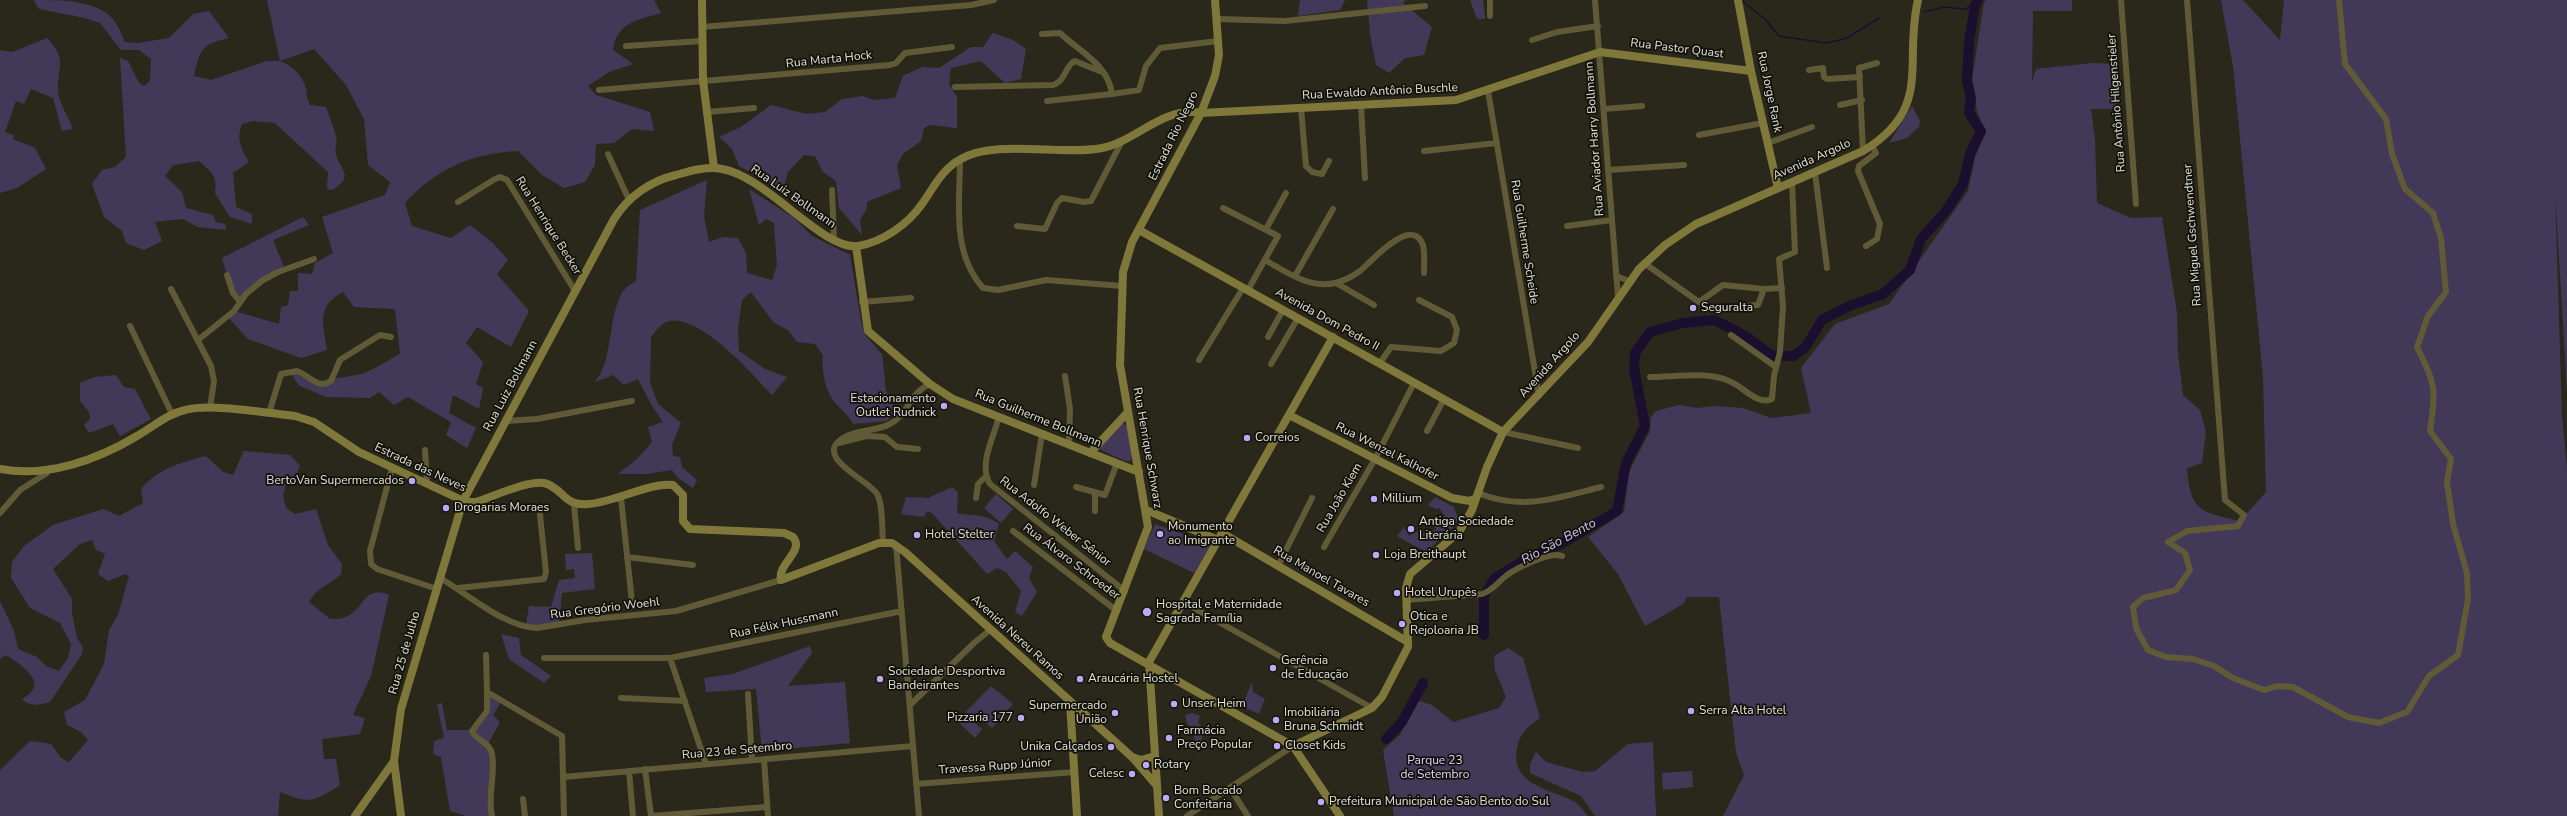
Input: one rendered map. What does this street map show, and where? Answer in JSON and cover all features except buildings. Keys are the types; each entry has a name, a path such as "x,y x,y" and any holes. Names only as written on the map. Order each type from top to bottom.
{"main road":[{"path":"702,0 703,80 714,168"},
{"name":"Estrada Rio Negro","path":"1139,230 1201,113 1217,69 1218,41 1216,0"},
{"name":"Rua Jorge Rank","path":"1738,0 1751,71 1778,188"},
{"name":"Avenida Argolo","path":"1372,708 1382,697 1404,656 1408,642 1406,585 1410,574 1459,532 1477,496 1503,432 1539,396 1588,342 1629,281 1644,263 1665,245 1696,224 1863,151 1874,144 1890,128 1910,97 1918,0"},
{"name":"Rua Pastor Quast","path":"1600,52 1751,71"},
{"name":"Rua Ewaldo Antônio Buschle","path":"1201,113 1446,102 1488,91 1600,52"},
{"path":"856,246 886,235 907,220 921,206 943,172 960,159 983,151 1095,149 1122,141 1174,114 1187,111 1201,113"},
{"name":"Rua Luiz Bollmann","path":"463,501 614,219 629,200 663,179 714,168 731,171 758,185 834,240 856,246"},
{"name":"Rua Henrique Schwarz","path":"1139,230 1126,258 1122,286 1120,358 1128,412 1146,510 1147,532 1125,591 1106,634 1107,639 1148,666"},
{"name":"Avenida Dom Pedro II","path":"1139,230 1503,432"},
{"name":"Rua Guilherme Bollmann","path":"856,246 866,327 871,335 930,384 947,396 1139,472"},
{"path":"1159,816 1148,666 1333,337"},
{"name":"Estrada das Neves","path":"0,469 50,468 79,463 135,437 172,414 186,409 210,408 269,413 308,419 351,448 463,501 476,502 527,485 542,483 549,485 574,504"},
{"path":"1090,453 1128,412"},
{"name":"Rua Wenzel Kalhofer","path":"1289,415 1452,498 1470,501 1477,496"},
{"path":"574,504 592,504 621,498 660,485 672,485 683,495 683,521 690,529 790,535 795,539 796,546 784,565 781,580"},
{"name":"Rua 25 de Julho","path":"401,816 395,780 394,761 404,700 463,501"},
{"name":"Rua Manoel Tavares","path":"1146,510 1220,536 1278,566 1408,642"},
{"path":"781,580 883,542"},
{"name":"Avenida Nereu Ramos","path":"883,542 896,545 1132,757 1157,786"},
{"path":"1148,666 1293,746 1340,816"},
{"path":"1070,702 1078,816"},
{"path":"1293,746 1372,708"},
{"path":"1132,757 1145,760 1155,756"},
{"path":"355,816 394,761"},
{"path":"381,779 395,780"}],"street":[{"path":"702,27 971,5 994,0"},
{"path":"1490,0 1490,16"},
{"name":"Rua Aviador Harry Bollmann","path":"1596,0 1618,297"},
{"name":"Rua Antônio Hilgenstieler","path":"2121,0 2136,204"},
{"name":"Rua Miguel Gschwendtner","path":"2187,0 2225,500 2244,515 2242,523 2238,526 2187,531 2168,542 2185,553 2190,570 2176,590 2143,598 2133,607 2136,628 2148,650 2166,657 2193,659 2214,666 2233,678 2264,690 2277,686 2293,687 2348,717 2379,723 2407,712 2429,676 2458,655 2468,599 2467,573 2453,524 2447,482 2451,459 2430,431 2434,386 2416,346 2428,316 2446,292 2441,238 2433,213 2405,189 2392,154 2386,118 2345,64 2339,0"},
{"path":"1217,19 1285,21 1425,6"},
{"path":"1532,40 1557,32 1598,26"},
{"path":"1042,34 1060,33 1089,56 1107,75 1112,94"},
{"path":"626,46 702,41"},
{"path":"1047,101 1139,90 1146,66 1160,48 1218,41"},
{"name":"Rua Marta Hock","path":"599,90 890,65 896,63 905,53 952,47"},
{"path":"955,87 1052,85 1063,78 1070,64 1075,61 1107,75"},
{"path":"1863,151 1862,100 1859,68 1877,63"},
{"path":"1810,70 1823,68 1824,77 1827,79 1860,77"},
{"name":"Rua Guilherme Scheide","path":"1488,91 1539,396"},
{"path":"1840,105 1862,100"},
{"path":"1361,106 1365,178"},
{"path":"1604,109 1642,106"},
{"path":"707,112 754,108"},
{"path":"1300,108 1306,166 1312,172 1322,174 1329,161"},
{"path":"1699,135 1763,123"},
{"path":"1768,143 1812,127"},
{"path":"1017,226 1045,229 1057,203 1062,198 1091,201 1122,141"},
{"path":"1424,151 1497,143"},
{"path":"1866,246 1877,239 1880,228 1858,171 1862,163 1876,153 1874,144"},
{"path":"608,154 629,200"},
{"path":"960,159 962,248 969,267 983,288 998,290 1046,280 1122,286"},
{"path":"1608,170 1684,165"},
{"path":"1815,173 1827,268"},
{"name":"Rua Henrique Becker","path":"458,202 495,179 500,177 507,180 575,290"},
{"path":"1650,377 1722,378 1735,383 1759,400 1766,401 1773,397 1776,367 1780,352 1782,288 1779,259 1795,252 1792,183"},
{"path":"832,190 834,240"},
{"path":"1266,229 1286,193"},
{"path":"1199,360 1265,260 1278,236 1222,208"},
{"path":"1295,276 1333,209"},
{"path":"1567,226 1612,220"},
{"path":"1265,260 1312,283 1336,283 1360,271 1392,241 1404,236 1416,237 1420,241 1424,250 1424,273"},
{"path":"198,340 228,317 249,290 270,276 314,259"},
{"path":"1644,263 1699,302 1723,285 1764,290 1782,288"},
{"path":"227,275 233,293 240,302"},
{"path":"1616,276 1629,281"},
{"path":"1336,283 1374,305"},
{"path":"171,289 198,340 213,374 210,408"},
{"path":"1746,306 1758,306 1764,290"},
{"path":"862,302 911,298"},
{"path":"1380,363 1391,347 1440,351 1454,343 1457,330 1452,317 1419,300"},
{"path":"1268,337 1283,310"},
{"path":"1270,364 1298,318"},
{"path":"130,326 172,414"},
{"path":"1731,334 1776,367"},
{"path":"269,413 281,374 298,371 315,382 328,383 331,381 340,360 380,335 391,337"},
{"path":"1066,376 1070,409 1069,444"},
{"name":"Rua João Kiem","path":"1324,547 1375,459 1414,383"},
{"path":"883,542 879,497 869,485 839,463 834,454 837,443 850,434 891,424 904,412 916,393 930,384"},
{"path":"1427,432 1444,399"},
{"path":"506,421 537,419 632,401"},
{"name":"Rua Adolfo Weber Sênior","path":"999,417 987,460 986,476 998,492 1125,591"},
{"path":"1503,432 1578,448"},
{"path":"1034,485 1042,434"},
{"path":"837,443 860,437 878,437 888,438 897,447 918,449"},
{"path":"425,450 427,484"},
{"path":"1076,487 1104,495 1117,463"},
{"path":"0,513 12,497 47,473 50,468"},
{"path":"392,468 370,551 370,561 378,569 437,589"},
{"path":"976,498 978,484 986,476"},
{"path":"1477,496 1530,504 1601,487"},
{"path":"1095,493 1095,511"},
{"path":"621,498 632,602"},
{"path":"1278,566 1312,498"},
{"path":"574,504 578,548"},
{"path":"458,588 544,579 546,572 540,515"},
{"name":"Rua Álvaro Schroeder","path":"1013,531 1117,610"},
{"path":"896,545 919,816"},
{"path":"1406,600 1485,593 1516,569 1550,555 1562,556"},
{"path":"627,557 693,565"},
{"name":"Rua Gregório Woehl","path":"440,578 458,588 497,615 530,628 585,620 676,611 781,580"},
{"path":"1183,602 1372,708"},
{"name":"Rua Félix Hussmann","path":"544,658 670,658 902,611"},
{"path":"910,706 974,643 990,630"},
{"path":"486,655 487,711 472,730 476,737 488,746 492,753 492,816"},
{"path":"670,658 706,764"},
{"path":"487,692 562,736 564,816"},
{"path":"748,694 752,760"},
{"path":"621,698 685,701"},
{"name":"Rua 23 de Setembro","path":"563,777 913,746"},
{"path":"1187,816 1293,746"},
{"path":"764,759 768,816"},
{"path":"646,770 651,816 717,813 767,807"},
{"path":"628,771 633,816"},
{"name":"Travessa Rupp Júnior","path":"916,784 1075,772"},
{"path":"1230,788 1248,816"},
{"path":"523,799 525,816"}],"green space":[{"path":"267,0 654,0 661,13 636,20 619,33 613,50 633,64 609,72 588,86 596,95 650,112 654,131 632,129 614,143 596,144 595,165 585,182 564,188 542,175 518,151 501,152 470,159 442,172 417,191 405,203 412,226 451,238 470,225 493,243 508,260 497,274 529,311 511,347 477,327 466,343 483,362 476,384 483,388 479,409 453,395 449,413 476,428 467,448 446,435 451,422 408,397 394,405 379,392 370,398 326,397 298,385 290,371 297,371 319,383 361,374 400,354 395,309 354,307 343,292 334,297 329,303 323,316 327,350 301,358 248,339 228,317 234,311 279,324 281,307 288,305 290,291 298,291 298,273 312,274 315,263 333,253 322,217 385,195 390,182 368,165 364,119 346,85 314,49 280,61"},
{"path":"1300,0 1345,0 1340,10 1298,16"},
{"path":"1367,0 1406,0 1403,3 1432,27 1424,55 1405,58 1389,73 1376,65 1370,34"},
{"path":"1470,0 1483,0 1485,19 1477,19"},
{"path":"1986,0 2072,0 2072,11 2033,11 2032,82 2036,69 2092,63 2114,64 2116,109 2091,109 2095,139 2097,203 2131,218 2162,217 2177,313 2178,354 2183,395 2200,410 2206,432 2202,463 2187,468 2191,494 2200,508 2207,512 2240,521 2266,492 2263,377 2233,66 2221,0 2243,0 2280,40 2284,0 2567,0 2567,391 2555,192 2562,416 2567,468 2567,816 1723,816 1744,775 1736,752 1719,597 1687,597 1683,604 1645,626 1618,574 1588,537 1624,512 1629,472 1650,431 1651,417 1656,411 1679,405 1697,408 1716,406 1743,408 1771,418 1811,413 1801,368 1835,324 1889,304 1968,191 1975,158 1985,131 1977,111 1972,80 1984,2"},
{"path":"34,1 77,2 97,8 113,19 125,42 138,43 169,38 193,14 209,11 229,38 213,43 203,50 200,54 194,76 211,80 267,61 280,61 288,65 296,71 304,82 310,105 326,107 336,139 336,155 345,177 343,181 332,190 327,189 328,172 275,123 253,121 242,124 239,139 249,162 233,173 236,207 252,214 252,224 230,217 215,193 216,187 213,175 199,161 173,165 165,176 182,192 186,208 213,215 216,222 225,224 226,230 198,227 183,219 155,222 162,241 144,250 126,243 122,231 104,217 92,184 102,170 115,167 126,157 120,58 128,61 139,83 144,86 150,81 151,59 139,50 121,50 100,23 85,18 39,9"},
{"path":"993,33 1013,40 1026,49 1021,79 1005,83 981,61 951,68 949,84 957,97 957,128 930,125 924,128 921,141 903,154 897,165 901,188 867,202 867,208 860,220 862,235 839,208 836,181 823,172 815,156 804,155 788,172 783,190 739,166 732,149 719,137 741,127 771,105 806,114 825,112 842,99 863,96 873,100 895,98 903,76 922,67 939,68 971,47 983,47"},
{"path":"47,38 57,52 59,58 58,91 62,105 73,129 62,131 53,98 31,89 24,104 16,101 5,132 14,135 13,139 35,148 46,169 17,188 0,193 0,50 12,52"},
{"path":"1912,106 1920,121 1919,127 1907,138 1889,143"},
{"path":"707,180 704,216 709,242 723,237 738,238 746,253 747,273 772,280 777,265 774,223 766,219 759,225 749,189 794,218 812,236 850,255 861,321 865,335 882,354 886,391 897,413 887,421 853,424 849,417 830,395 824,378 823,355 815,344 797,342 788,330 774,323 751,292 742,300 738,328 739,351 765,369 787,377 772,395 738,360 708,334 693,325 679,321 666,322 660,326 651,337 650,383 658,404 681,423 672,444 673,456 680,457 682,467 697,480 693,488 678,478 672,470 646,474 618,474 637,459 652,442 648,427 663,422 652,406 638,379 624,385 613,375 595,382 605,362 617,304 623,291 636,281 640,210"},
{"path":"303,217 309,225 273,240 285,269 278,272 240,302 231,289 222,258"},
{"path":"116,375 124,387 135,389 151,419 120,436 113,424 89,433 84,425 90,419 89,412 80,401 80,383 95,377"},
{"path":"1122,423 1127,426 1132,457 1130,461 1125,461 1099,449"},
{"path":"244,451 290,455 300,466 294,479 286,484 283,495 286,508 295,514 316,509 328,545 342,564 341,574 316,592 309,602 330,619 338,619 352,614 369,595 381,592 389,595 371,676 353,715 365,718 360,734 322,739 324,759 336,759 340,785 317,798 305,800 280,792 278,816 0,816 0,770 30,741 51,744 61,758 69,762 88,740 81,732 67,725 64,712 85,700 104,664 109,630 118,615 129,576 125,574 108,581 98,574 105,554 96,550 92,540 80,544 53,569 72,599 72,613 77,638 83,648 82,654 50,702 32,704 25,702 22,699 30,693 34,687 34,681 31,675 26,669 6,655 0,659 0,601 14,631 18,649 37,657 46,666 59,671 68,658 71,644 60,623 30,608 11,578 12,562 24,546 53,525 103,509 119,516 143,503 141,489 155,476 170,467 206,456 223,472 233,475"},
{"path":"952,487 958,492 957,513 988,518 999,524 994,541 1007,559 1015,551 1033,567 1029,578 1037,592 1022,616 1015,612 1021,591 1006,572 997,568 987,574 932,513 927,511 924,517 901,514 906,497 928,498"},
{"path":"996,494 1013,509 1001,523 984,508"},
{"path":"1435,497 1454,507 1458,518 1456,525 1426,552 1397,536 1404,527 1409,536 1418,531 1420,535 1437,529 1434,526 1445,516 1439,508 1436,509 1428,505"},
{"path":"1155,524 1208,543 1209,548 1194,573 1144,549"},
{"path":"592,553 595,589 562,593 559,623 542,626 526,625 529,606 551,607 559,580 575,578 574,569 566,570 565,554"},
{"path":"501,634 519,638 521,655 551,676 544,683 509,659"},
{"path":"810,646 812,653 788,686 845,682 850,743 762,751 756,689 706,692 704,678 733,674"},
{"name":"Parque 23 de Setembro","path":"1508,648 1523,658 1540,718 1528,727 1522,734 1518,743 1516,761 1520,770 1526,778 1534,784 1575,802 1588,816 1394,816 1383,750 1400,735 1417,700 1432,705 1453,722 1499,708 1506,697 1495,670 1494,656"},
{"path":"1252,682 1253,692 1265,699 1259,714 1242,706"},
{"path":"991,686 1013,704 992,728 977,716 973,721 982,729 975,738 957,721"},
{"path":"488,694 501,702 493,715 500,722 487,746 491,753 491,816 467,816 450,811 441,757 433,754 434,741 444,738 437,704 442,703 447,730 473,730 481,723"},
{"path":"1193,713 1200,716 1198,723 1209,732 1202,737 1200,745 1198,746 1199,758 1192,727 1188,725 1185,715"},
{"path":"1653,742 1656,816 1595,816 1581,796 1530,773 1530,764 1536,752 1546,762 1583,772 1595,771 1628,744"},
{"path":"1692,771 1693,787 1663,790 1662,773"}],"waterway":[{"name":"Rio São Bento","path":"1484,635 1484,596 1495,578 1528,558 1563,543 1617,511 1626,463 1645,426 1634,368 1635,353 1650,332 1683,323 1714,320 1746,336 1774,356 1793,356 1805,348 1822,320 1849,306 1883,294 1910,270 1921,239 1946,211 1963,184 1970,154 1981,131 1969,113 1971,98 1967,80 1969,41 1975,5 1978,0"},
{"path":"1742,1 1765,19 1779,36 1827,43 1847,38 1879,18"},
{"path":"1924,12 1944,7 1964,9 1975,5"},
{"name":"Rio São Bento","path":"1386,739 1402,722 1423,683"}],"place":[{"name":"Seguralta","path":"1693,308"},
{"name":"Estacionamento Outlet Rudnick","path":"944,406"},
{"name":"Correios","path":"1247,438"},
{"name":"BertoVan Supermercados","path":"412,481"},
{"name":"Millium","path":"1374,499"},
{"name":"Drogarias Moraes","path":"446,508"},
{"name":"Antiga Sociedade Literária","path":"1411,529"},
{"name":"Monumento ao Imigrante","path":"1160,534"},
{"name":"Hotel Stelter","path":"917,535"},
{"name":"Loja Breithaupt","path":"1376,555"},
{"name":"Hotel Urupês","path":"1397,593"},
{"name":"Hospital e Maternidade Sagrada Família","path":"1147,612"},
{"name":"Otica e Rejoloaria JB","path":"1402,624"},
{"name":"Gerência de Educação","path":"1273,668"},
{"name":"Sociedade Desportiva Bandeirantes","path":"880,679"},
{"name":"Araucária Hostel","path":"1080,679"},
{"name":"Unser Heim","path":"1174,704"},
{"name":"Serra Alta Hotel","path":"1691,711"},
{"name":"Supermercado União","path":"1115,713"},
{"name":"Pizzaria 177","path":"1021,718"},
{"name":"Imobiliária Bruna Schmidt","path":"1276,720"},
{"name":"Farmácia Preço Popular","path":"1169,738"},
{"name":"Closet Kids","path":"1277,746"},
{"name":"Unika Calçados","path":"1111,747"},
{"name":"Rotary","path":"1146,765"},
{"name":"Celesc","path":"1132,774"},
{"name":"Bom Bocado Confeitaria","path":"1166,798"},
{"name":"Prefeitura Municipal de São Bento do Sul","path":"1321,802"}]}
